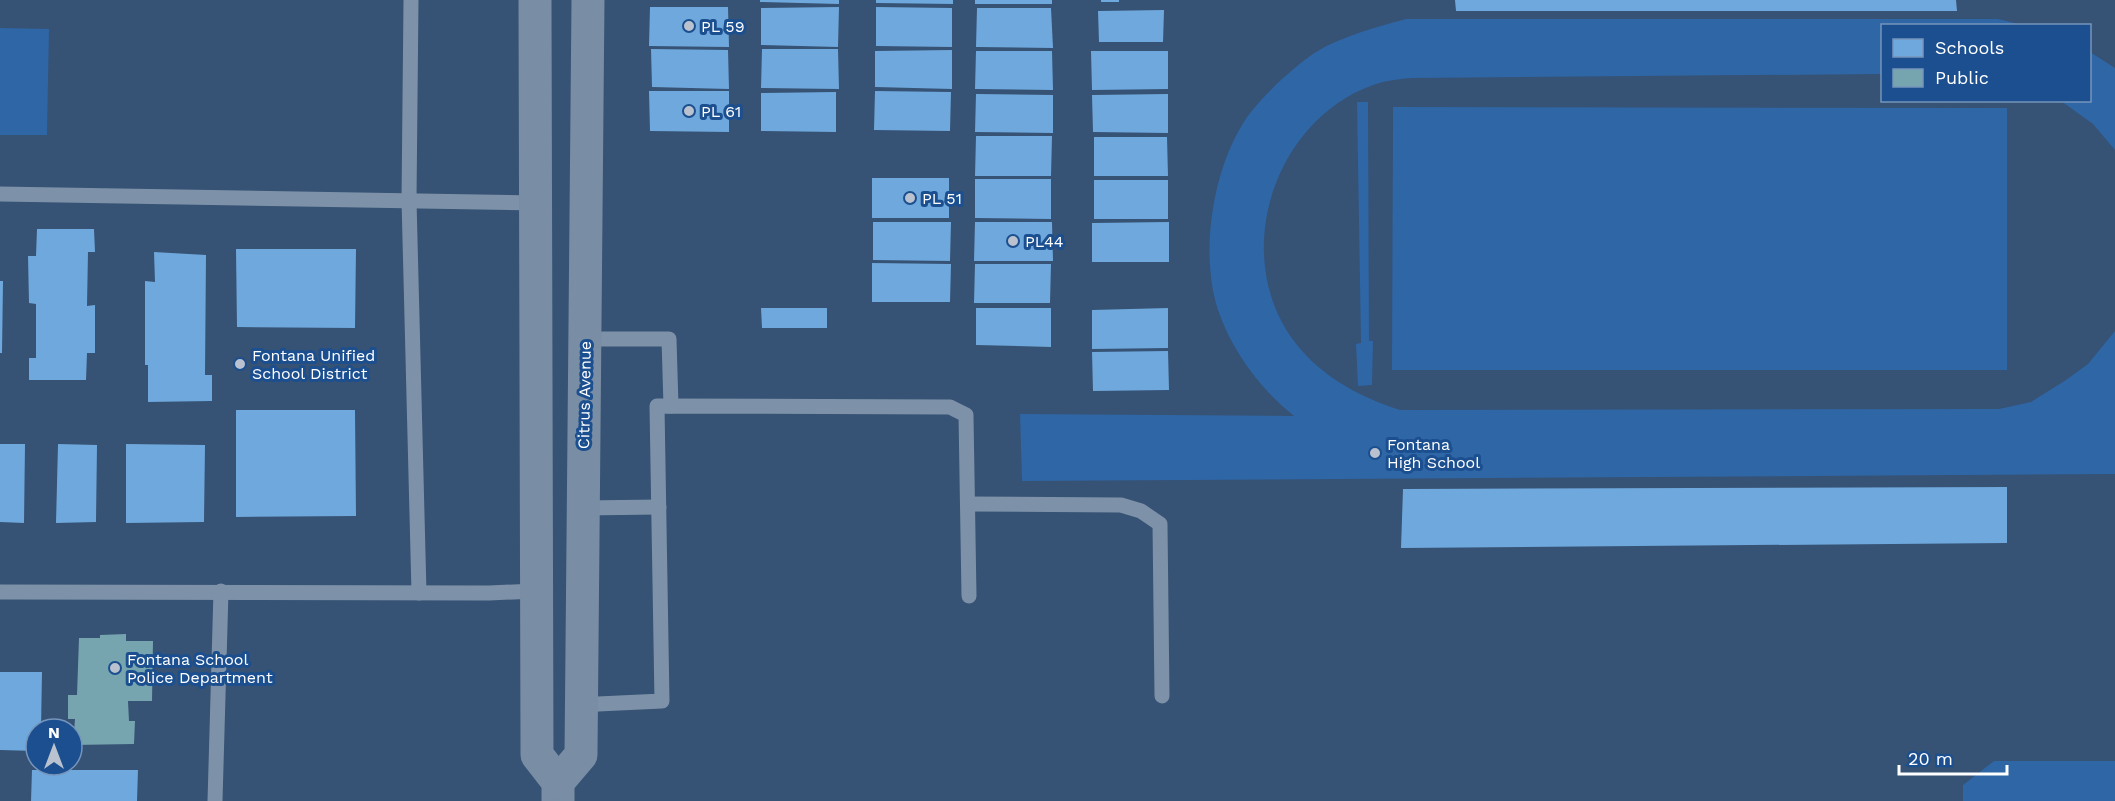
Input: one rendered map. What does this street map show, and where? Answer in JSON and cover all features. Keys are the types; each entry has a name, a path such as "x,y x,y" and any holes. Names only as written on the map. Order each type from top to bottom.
{"main road":[{"name":"Citrus Avenue","path":"535,0 537,755 558,791 581,755 588,0"}],"lane":[{"path":"411,0 409,200 418,592"},
{"path":"0,194 535,202"},
{"path":"585,339 669,339 671,406"},
{"path":"582,708 598,704 662,701 657,406 950,407 966,415 969,596"},
{"path":"968,504 1120,505 1141,511 1160,524 1162,696"},
{"path":"583,508 658,507"},
{"path":"215,801 221,591"},
{"path":"0,592 536,591"}],"shaded area":[{"path":"1406,19 1998,19 2019,24 1881,24 1881,74 1412,78 1376,84 1342,101 1313,124 1291,154 1274,187 1266,223 1264,260 1271,297 1287,331 1309,359 1352,390 1400,410 1999,409 2031,402 2066,380 2088,364 2115,331 2115,474 1022,481 1020,414 1294,416 1270,394 1248,368 1231,340 1218,310 1210,265 1212,215 1216,191 1223,167 1242,125 1265,95 1316,52 1360,32"},
{"path":"0,28 49,29 47,135 0,135"},
{"path":"2091,53 2115,68 2115,150 2093,124 2062,102 2091,102"},
{"path":"1357,102 1368,102 1369,341 1373,341 1372,385 1358,386 1356,344 1361,343"},
{"path":"1393,107 2007,108 2007,370 1392,370"},
{"path":"1994,761 2115,761 2115,801 1963,801 1963,785"}],"building: Schools":[{"path":"760,0 839,0 839,4 760,2"},
{"path":"876,0 953,0 953,4 876,3"},
{"path":"975,0 1052,0 1052,4 975,4"},
{"path":"1101,0 1119,0 1119,2 1101,2"},
{"path":"1455,0 1956,0 1957,11 1456,11"},
{"name":"PL 59","path":"650,7 728,7 729,47 649,46"},
{"path":"839,7 838,47 761,45 761,8"},
{"path":"876,7 952,8 952,47 876,46"},
{"path":"977,8 1051,8 1053,48 976,47"},
{"path":"1164,10 1163,42 1099,42 1098,11"},
{"path":"651,49 728,50 729,89 652,87"},
{"path":"762,49 838,49 839,89 761,88"},
{"path":"952,50 952,89 875,87 875,51"},
{"path":"976,51 1052,51 1053,90 975,89"},
{"path":"1091,51 1168,51 1168,89 1092,90"},
{"name":"PL 61","path":"649,91 729,91 729,132 650,131"},
{"path":"875,91 951,92 950,131 874,130"},
{"path":"836,92 836,132 761,131 761,93"},
{"path":"976,94 1053,95 1053,133 975,132"},
{"path":"1168,94 1168,133 1093,132 1092,95"},
{"path":"976,136 1052,136 1051,176 975,176"},
{"path":"1094,137 1167,137 1168,176 1094,176"},
{"name":"PL 51","path":"872,178 949,178 949,218 872,218"},
{"path":"975,179 1051,179 1051,219 975,218"},
{"path":"1094,180 1168,180 1168,219 1094,219"},
{"path":"873,222 951,222 950,261 873,260"},
{"name":"PL44","path":"975,222 1052,222 1053,261 974,261"},
{"path":"1169,222 1169,262 1092,262 1092,223"},
{"path":"37,229 94,229 95,252 88,252 87,306 95,305 95,353 87,353 86,380 29,380 29,358 36,358 36,304 29,303 28,256 36,256"},
{"path":"236,249 356,249 355,328 237,327"},
{"path":"154,252 206,255 205,375 212,375 212,401 148,402 148,365 145,365 145,281 155,282"},
{"path":"872,263 951,264 950,302 872,302"},
{"path":"975,264 1051,264 1050,303 974,303"},
{"path":"0,281 3,281 2,353 0,353"},
{"path":"761,308 827,308 827,328 762,328"},
{"path":"976,308 1051,308 1051,347 976,345"},
{"path":"1168,308 1168,348 1092,349 1092,310"},
{"path":"1168,351 1169,390 1093,391 1092,352"},
{"path":"236,410 355,410 356,516 236,517"},
{"path":"0,444 25,444 24,523 0,522"},
{"path":"58,444 97,445 96,522 56,523"},
{"path":"126,444 205,445 204,522 126,523"},
{"path":"2007,487 2007,543 1401,548 1403,489"},
{"path":"0,672 42,672 41,717 24,717 24,751 0,750"},
{"path":"84,770 138,770 137,801 31,801 32,777 84,777"}],"building: Public":[{"name":"Fontana School Police Department","path":"126,634 126,641 153,641 152,701 128,701 129,721 135,721 134,744 84,745 84,717 68,717 68,695 77,695 79,638 100,638 100,635"}],"place":[{"name":"PL 59","path":"689,26"},
{"name":"PL 61","path":"689,111"},
{"name":"PL 51","path":"910,198"},
{"name":"PL44","path":"1013,241"},
{"name":"Fontana Unified School District","path":"240,364"},
{"name":"Fontana High School","path":"1375,453"},
{"name":"Fontana School Police Department","path":"115,668"}]}
